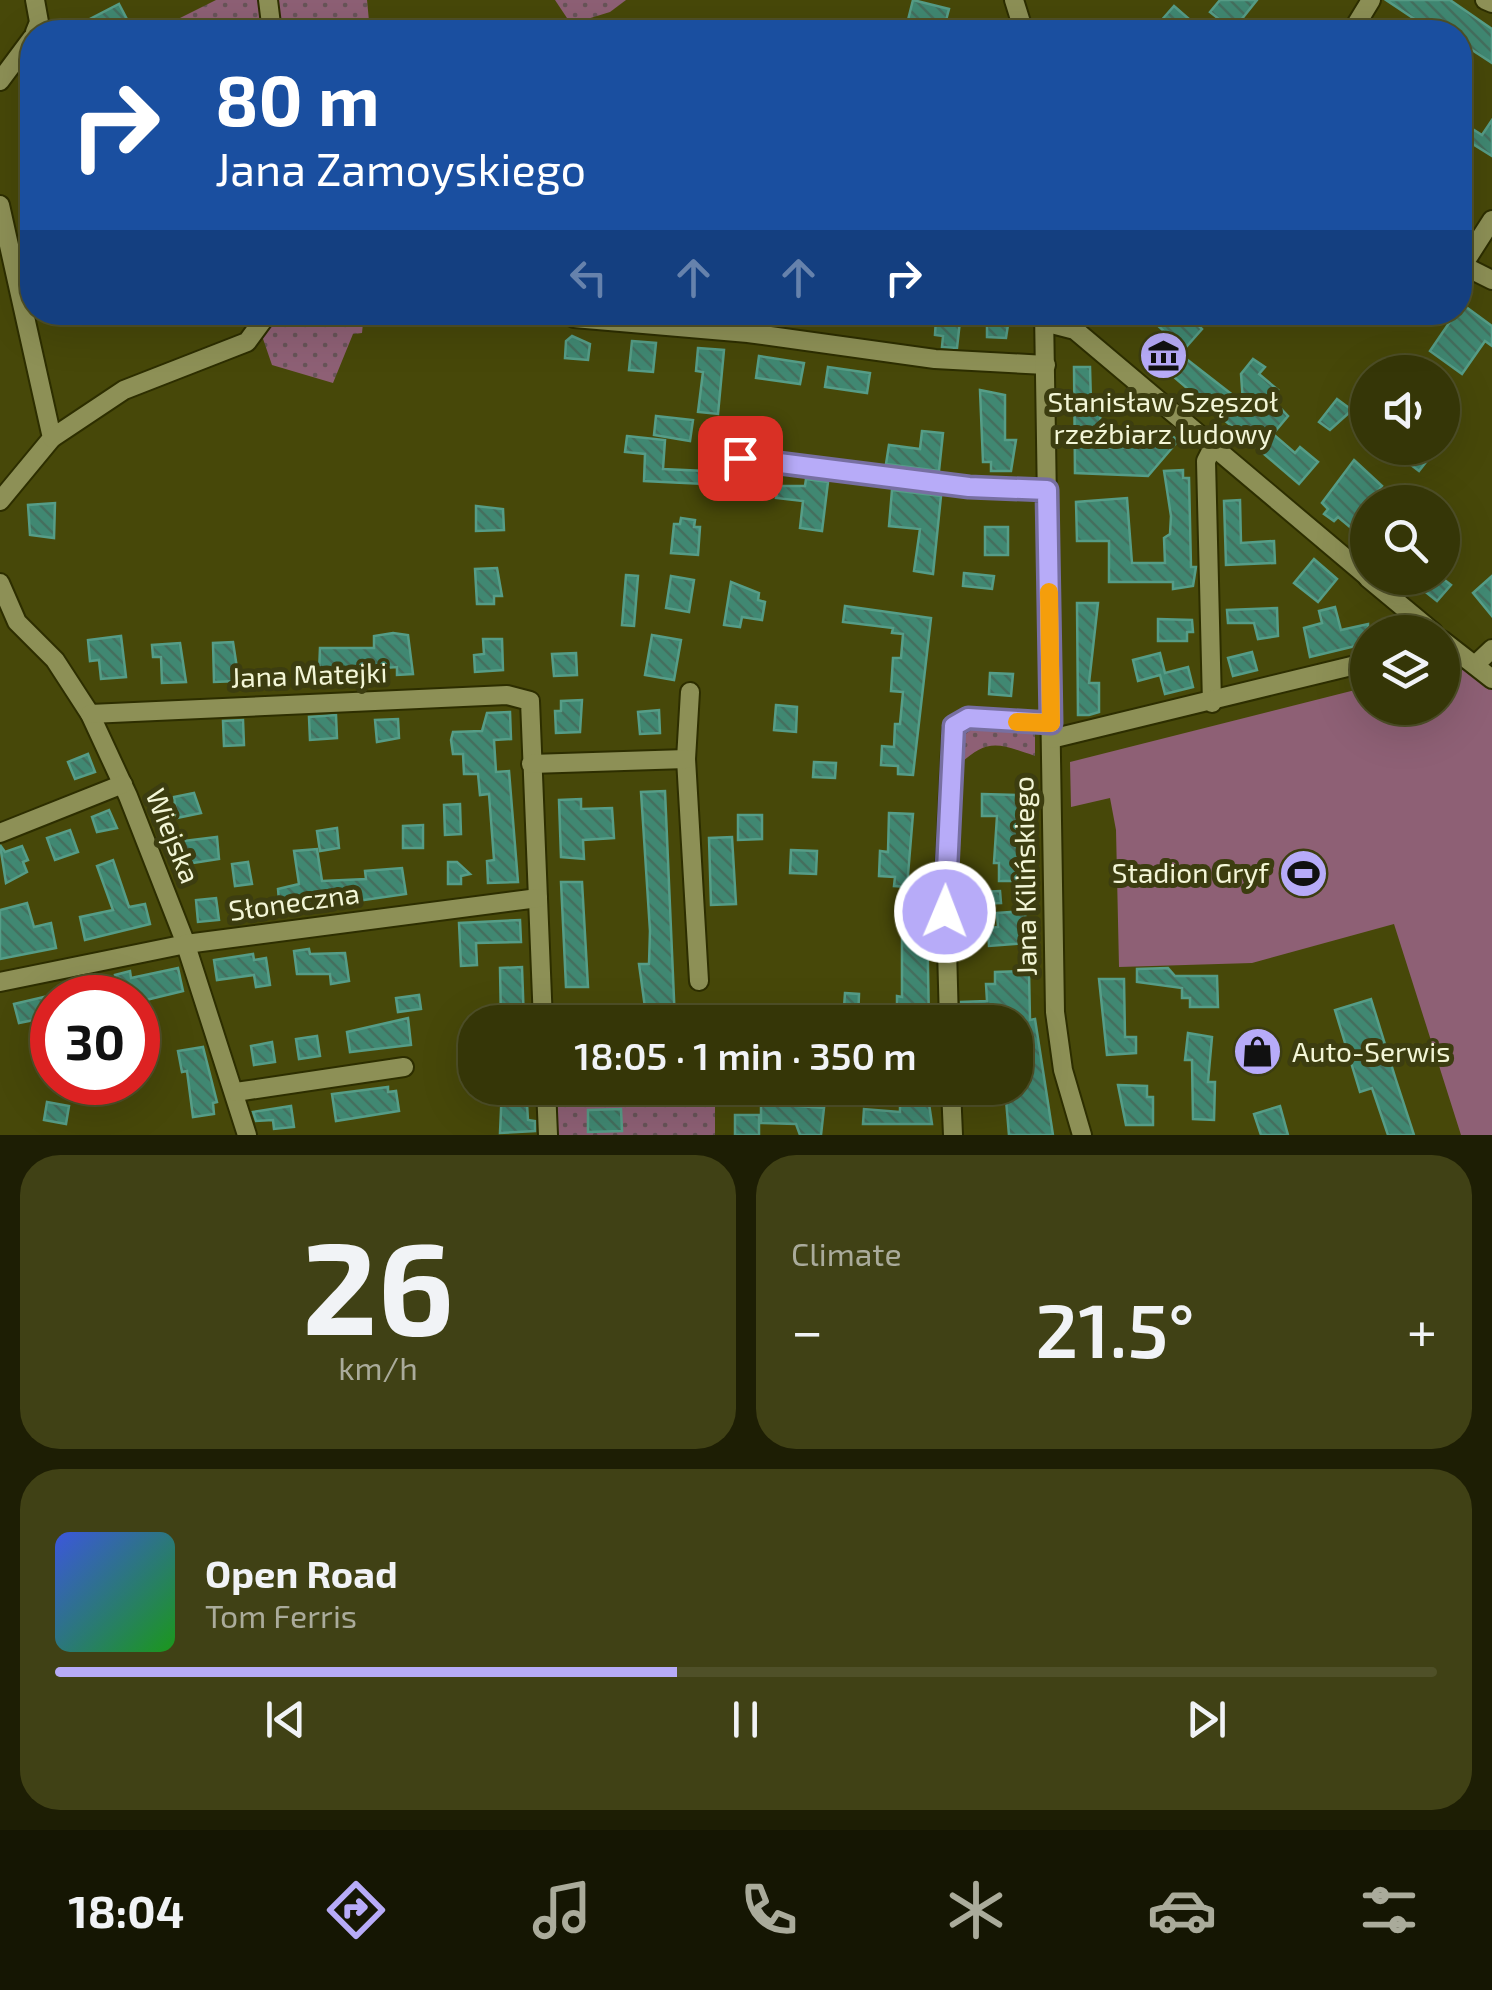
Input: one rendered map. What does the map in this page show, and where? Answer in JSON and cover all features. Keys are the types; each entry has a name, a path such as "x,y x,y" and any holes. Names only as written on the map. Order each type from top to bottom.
{"street":[{"path":"1485,0 1492,3"},
{"path":"0,81 20,54"},
{"path":"0,205 20,295"},
{"path":"1472,249 1492,220"},
{"path":"27,325 52,438"},
{"path":"0,500 52,438 124,390 247,342 259,325"},
{"path":"650,325 935,359 1046,366"},
{"path":"748,334 750,325"},
{"name":"Jana Kilińskiego","path":"1044,325 1055,1012 1063,1070 1082,1135"},
{"path":"1062,325 1075,330 1350,562"},
{"path":"1212,704 1206,461 1214,447"},
{"path":"726,474 730,462 740,458 969,487 1047,490"},
{"name":"Wiejska","path":"0,582 17,622 54,660 90,714 123,784 186,944 247,1135"},
{"path":"1389,595 1413,615"},
{"path":"1475,664 1492,649"},
{"path":"1460,653 1492,679"},
{"path":"949,1005 945,874 952,730 968,718 1051,731 1212,704 1350,667"},
{"path":"690,692 686,758 699,981"},
{"name":"Jana Matejki","path":"90,714 507,695 530,700 532,764"},
{"path":"542,1005 532,764 686,758"},
{"path":"0,833 123,784"},
{"name":"Słoneczna","path":"0,982 186,944 538,898"},
{"path":"236,1092 404,1067"},
{"path":"547,1105 548,1135"},
{"path":"952,1105 953,1135"}],"shaded area":[{"path":"216,0 367,0 369,20 176,20"},
{"path":"555,0 626,0 610,12 568,20"},
{"path":"261,325 363,325 362,333 353,334 333,383 272,365"},
{"name":"Stadion Gryf","path":"1460,669 1473,672 1492,689 1492,1135 1461,1135 1394,924 1252,963 1119,967 1116,830 1110,798 1071,807 1070,762 1350,691 1350,725 1460,725"},
{"path":"966,728 1035,732 1035,756 994,746 978,750 959,765 960,733"},
{"path":"557,1105 715,1105 715,1135 558,1135"}],"building":[{"path":"913,0 949,9 946,20 908,20"},
{"path":"1220,0 1257,0 1241,20 1220,20 1210,12"},
{"path":"1386,0 1450,0 1492,29 1492,63 1472,50 1472,20 1416,20"},
{"path":"119,4 127,20 88,20"},
{"path":"1174,6 1190,20 1162,20"},
{"path":"1492,120 1492,156 1472,144 1472,129 1482,135"},
{"path":"1472,311 1492,326 1492,346 1485,341 1462,374 1460,355 1436,355 1430,351 1448,325 1472,325"},
{"path":"936,325 960,325 957,348 942,347 943,336 935,335"},
{"path":"987,325 1008,325 1006,338 987,337"},
{"path":"1157,325 1198,325 1202,329 1180,354 1243,403 1241,374 1253,359 1265,367 1259,374 1278,390 1271,398 1288,416 1273,434 1295,453 1300,447 1318,462 1299,484 1147,354 1166,333"},
{"path":"572,336 590,344 588,360 565,358 566,341"},
{"path":"632,341 656,343 653,372 629,370"},
{"path":"698,348 724,350 718,414 698,412 703,372 696,371"},
{"path":"759,356 804,363 800,384 756,378"},
{"path":"828,367 870,373 867,393 825,387"},
{"path":"1074,367 1090,367 1091,403 1100,403 1101,448 1130,447 1130,441 1145,441 1151,434 1155,438 1163,428 1178,441 1148,476 1075,473"},
{"path":"980,390 1005,395 1005,440 1016,440 1011,471 991,471 991,462 983,462"},
{"path":"1337,399 1350,409 1330,430 1319,422"},
{"path":"656,416 693,420 690,441 654,435"},
{"path":"922,431 943,433 939,471 886,464 889,445 920,449"},
{"path":"627,436 665,440 663,469 705,471 704,484 644,481 645,454 625,452"},
{"path":"1350,465 1359,465 1381,485 1350,485 1350,527 1338,517 1334,521 1324,514 1328,509 1322,503"},
{"path":"1183,470 1183,478 1189,478 1191,567 1196,567 1193,586 1173,589 1173,582 1109,582 1109,541 1077,541 1076,502 1127,498 1132,563 1165,563 1164,538 1170,534 1171,516 1164,471"},
{"path":"806,479 828,482 822,531 800,528 803,501 776,498 778,486 805,486"},
{"path":"892,490 941,496 933,574 914,571 920,529 889,526"},
{"path":"1240,500 1241,543 1274,541 1275,563 1226,565 1224,501"},
{"path":"55,503 54,538 30,535 28,505"},
{"path":"476,506 503,509 504,530 476,531"},
{"path":"681,518 695,520 694,527 700,527 698,555 671,553 674,524 680,524"},
{"path":"985,527 1008,527 1008,555 985,555"},
{"path":"1314,559 1337,579 1318,602 1294,583"},
{"path":"497,568 502,596 494,596 494,604 477,604 475,569"},
{"path":"964,573 994,576 992,589 963,586"},
{"path":"626,575 638,576 634,626 622,625"},
{"path":"671,576 694,580 689,612 666,608"},
{"path":"1492,576 1492,616 1473,593"},
{"path":"731,582 759,593 758,600 765,602 762,620 742,617 740,627 724,625"},
{"path":"1077,603 1098,603 1089,683 1099,683 1099,712 1089,715 1078,715"},
{"path":"845,606 931,618 913,775 898,774 898,766 881,765 882,746 894,747 895,724 900,724 903,692 891,691 893,658 901,658 903,634 892,633 893,628 843,622"},
{"path":"1335,607 1341,630 1350,628 1350,647 1310,657 1304,628 1322,623 1319,611"},
{"path":"1277,608 1278,636 1258,639 1254,623 1228,623 1227,610"},
{"path":"1158,619 1192,620 1193,632 1187,632 1187,641 1158,641"},
{"path":"408,635 413,674 397,675 397,667 319,673 320,648 374,648 374,636"},
{"path":"652,635 681,640 674,680 645,675"},
{"path":"121,636 126,677 101,679 99,660 90,661 88,640"},
{"path":"483,639 502,639 503,670 475,672 474,655 484,654"},
{"path":"233,642 239,681 214,682 213,643"},
{"path":"180,643 186,682 162,683 161,657 153,657 152,645"},
{"path":"1252,652 1257,670 1233,676 1228,658"},
{"path":"576,653 577,675 554,676 552,654"},
{"path":"1160,653 1165,673 1188,667 1193,687 1165,694 1160,675 1138,681 1133,660"},
{"path":"990,673 1013,674 1011,696 989,694"},
{"path":"582,700 580,732 556,733 555,711 561,711 561,701"},
{"path":"776,705 797,707 796,732 774,730"},
{"path":"659,710 660,733 640,734 638,712"},
{"path":"510,712 511,739 494,740 496,772 509,771 518,882 488,883 487,861 494,860 489,794 480,795 478,774 464,774 463,754 453,754 451,740 453,732 482,731 487,713"},
{"path":"336,715 337,738 310,740 309,717"},
{"path":"398,719 399,738 377,742 375,720"},
{"path":"243,720 244,745 224,746 223,721"},
{"path":"88,754 95,772 75,779 68,762"},
{"path":"814,762 836,763 835,778 813,777"},
{"path":"665,791 674,1005 645,1005 639,964 649,964 650,931 641,792"},
{"path":"194,793 201,813 177,818 174,797"},
{"path":"982,794 1018,795 1021,881 999,881 999,863 994,863 997,816 982,816"},
{"path":"581,799 581,809 612,808 614,838 583,840 584,859 561,857 559,800"},
{"path":"460,804 461,834 445,835 444,805"},
{"path":"109,810 117,828 97,832 92,817"},
{"path":"889,813 913,814 907,887 894,886 895,877 879,876 880,851 888,852"},
{"path":"738,815 762,815 762,839 738,840"},
{"path":"423,825 423,848 403,848 403,826"},
{"path":"337,828 339,848 320,851 317,831"},
{"path":"70,830 78,852 55,860 47,838"},
{"path":"217,837 219,859 186,864 183,841"},
{"path":"732,837 736,904 711,905 709,838"},
{"path":"0,845 5,852 22,846 28,860 23,862 27,872 6,883"},
{"path":"317,849 322,881 366,879 365,871 402,868 406,894 280,912 278,889 299,884 294,851"},
{"path":"791,850 817,851 816,874 790,873"},
{"path":"113,860 129,907 145,904 150,924 85,940 80,917 113,910 97,866"},
{"path":"248,862 252,884 235,886 232,864"},
{"path":"448,862 457,862 470,874 461,876 461,884 448,884"},
{"path":"561,882 582,882 588,987 566,987"},
{"path":"1000,891 1001,903 973,904 973,922 959,922 958,893"},
{"path":"216,898 219,920 198,922 196,900"},
{"path":"27,903 34,927 51,923 56,948 0,959 0,910"},
{"path":"1025,911 1027,943 989,946 988,928 998,927 997,913"},
{"path":"902,916 927,917 929,1005 897,1005 897,996 902,997"},
{"path":"520,920 521,942 476,943 477,965 461,966 459,923"},
{"path":"309,949 310,954 345,953 349,981 331,984 330,974 297,974 294,951"},
{"path":"253,954 254,960 266,958 270,985 256,987 254,975 217,980 214,960"},
{"path":"522,967 523,1005 501,1005 500,968"},
{"path":"178,968 183,991 160,997 160,975 145,975"},
{"path":"1168,968 1175,976 1217,976 1218,1007 1190,1007 1190,998 1182,998 1182,988 1137,982 1137,969"},
{"path":"1029,971 1030,1005 961,1005 987,1001 986,984 995,984 995,972"},
{"path":"1099,979 1124,979 1125,1037 1136,1037 1136,1053 1107,1055"},
{"path":"845,993 859,994 859,1005 844,1005"},
{"path":"419,995 421,1009 398,1012 396,998"},
{"path":"1371,999 1414,1135 1388,1135 1372,1088 1360,1092 1335,1010"},
{"path":"30,1000 30,1021 19,1023 14,1004"},
{"path":"408,1018 411,1045 350,1052 347,1032"},
{"path":"1035,1019 1053,1135 1009,1135 1006,1105 1033,1105"},
{"path":"1188,1033 1212,1037 1208,1082 1215,1082 1214,1120 1193,1119 1192,1060 1185,1060"},
{"path":"1262,1034 1272,1064 1253,1070 1243,1040"},
{"path":"317,1036 320,1056 299,1059 296,1039"},
{"path":"272,1042 275,1062 254,1065 251,1046"},
{"path":"203,1047 217,1102 213,1103 214,1114 193,1117 187,1071 182,1072 178,1051"},
{"path":"1118,1085 1147,1086 1147,1097 1153,1097 1153,1125 1126,1125"},
{"path":"388,1087 388,1092 396,1091 399,1111 336,1121 332,1094"},
{"path":"46,1105 69,1106 66,1124 44,1120"},
{"path":"501,1105 527,1105 528,1120 535,1121 535,1131 500,1133"},
{"path":"761,1105 824,1108 821,1135 800,1135 796,1124 761,1123"},
{"path":"900,1105 929,1105 932,1124 863,1124 864,1109 900,1112"},
{"path":"291,1106 294,1127 274,1129 273,1120 256,1121 253,1112"},
{"path":"1280,1106 1288,1135 1261,1135 1254,1114"},
{"path":"621,1109 622,1131 588,1132 588,1110"},
{"path":"735,1115 759,1115 759,1135 735,1135"}],"slow traffic":[{"path":"1017,722 1051,723 1049,592"}],"place":[{"name":"Stanisław Szęszoł rzeźbiarz ludowy","path":"1163,355"},
{"name":"Stadion Gryf","path":"1304,873"},
{"name":"Auto-Serwis","path":"1257,1052"}],"route":[{"path":"740,458 969,487 1047,490 1051,723 968,718 954,726 945,912"}]}
